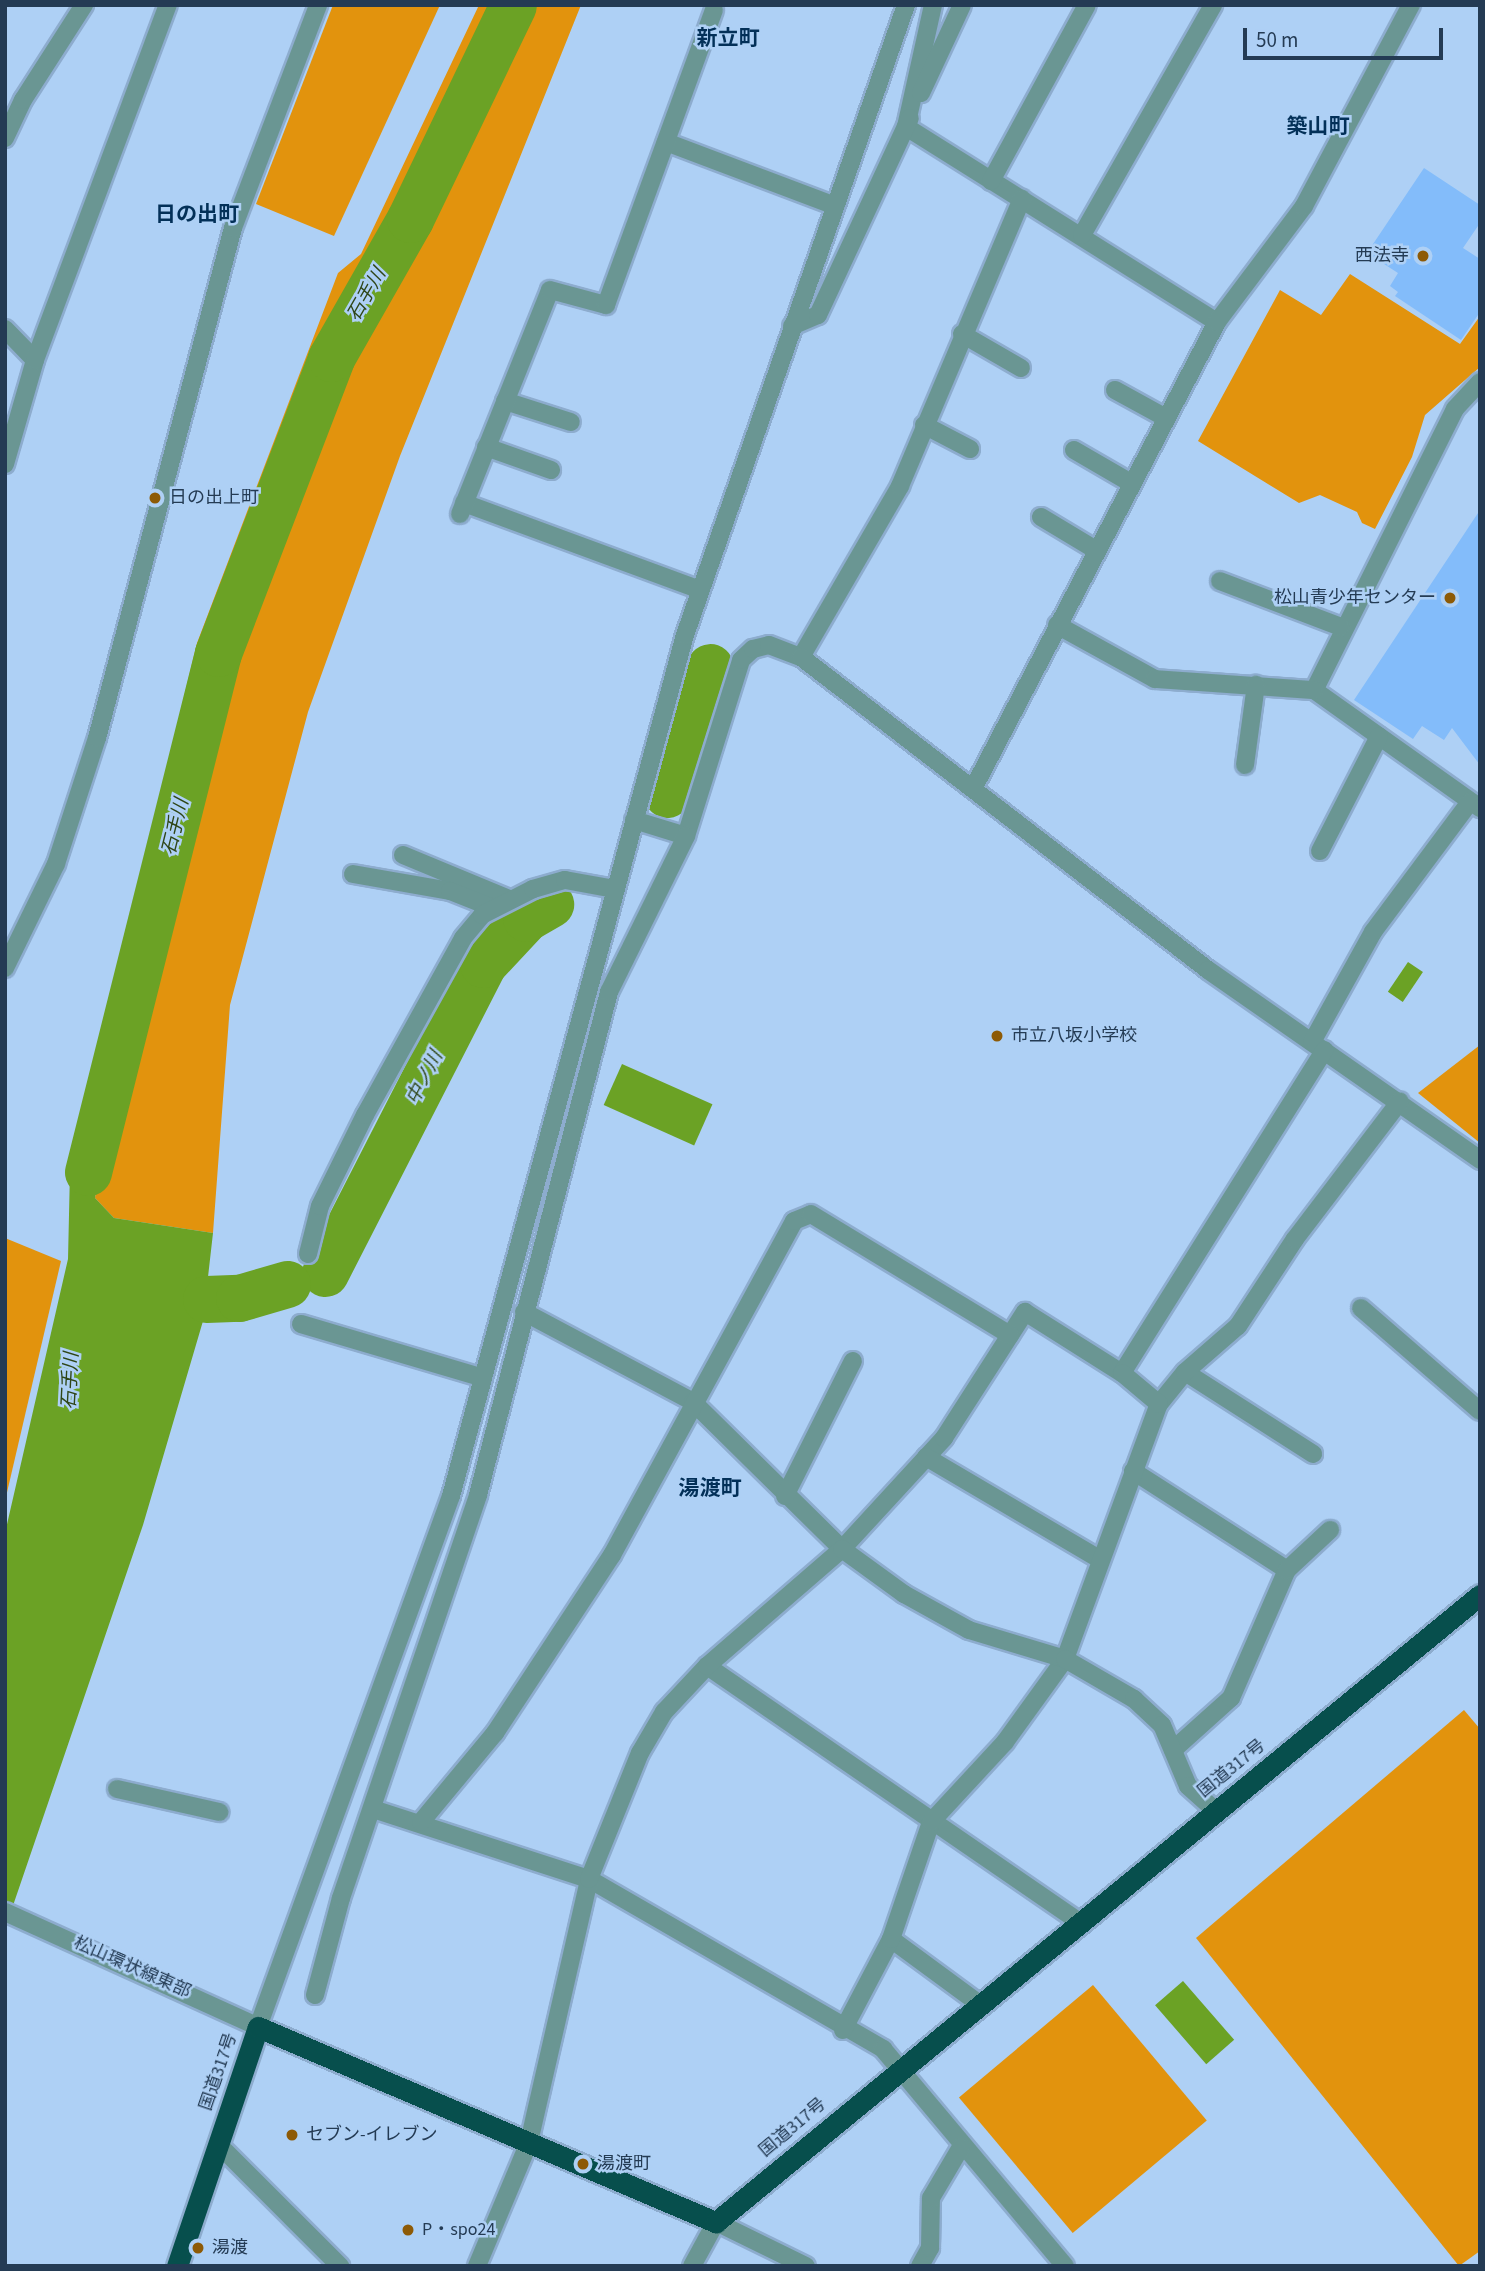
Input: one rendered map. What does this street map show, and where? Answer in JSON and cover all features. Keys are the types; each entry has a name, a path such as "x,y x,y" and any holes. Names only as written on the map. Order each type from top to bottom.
{"highway":[{"name":"国道317号","path":"177,2266 258,2027 716,2222 978,2003 1480,1595"}],"street":[{"path":"5,138 23,100 84,5"},
{"path":"5,464 36,360 168,5"},
{"path":"5,968 55,864 97,738 233,228 318,5"},
{"path":"258,2027 451,1496 634,820 701,590 906,5"},
{"path":"905,127 933,5"},
{"path":"792,326 818,315 962,5"},
{"path":"991,181 1087,5"},
{"path":"1082,235 1213,5"},
{"path":"974,787 1217,322 1304,206 1411,5"},
{"path":"701,590 462,508 550,290 606,305 714,10"},
{"path":"905,127 1082,235 1217,322"},
{"path":"666,142 835,206"},
{"path":"800,657 900,486 1021,199"},
{"path":"5,329 36,360"},
{"path":"962,334 1021,368"},
{"path":"1314,690 1341,627 1455,409 1480,382"},
{"path":"1115,390 1166,418"},
{"path":"505,401 571,422"},
{"path":"924,425 970,449"},
{"path":"486,447 551,470"},
{"path":"1074,450 1131,483"},
{"path":"1041,517 1096,550"},
{"path":"1220,581 1341,627"},
{"path":"1057,625 1155,679 1314,690 1475,805 1373,932 1319,1046 1122,1373"},
{"path":"315,1995 373,1809 478,1495 609,992 686,836 741,660 752,649 769,645 800,657 974,787 1208,970 1400,1101 1480,1160"},
{"path":"1245,765 1256,685"},
{"path":"1320,851 1379,736"},
{"path":"634,820 686,836"},
{"path":"402,855 509,899"},
{"path":"353,874 450,891 493,908"},
{"path":"308,1254 320,1206 365,1115 463,938 493,908 509,899 565,880 615,889"},
{"path":"843,2030 891,1939 931,1822 1005,1742 1065,1659 1099,1559 1159,1404 1185,1372 1238,1326 1295,1239 1400,1101"},
{"path":"421,1822 495,1733 612,1555 794,1221 811,1214 1010,1335"},
{"path":"1361,1308 1480,1411"},
{"path":"524,1312 693,1402 785,1496 842,1549 904,1594 969,1630 1065,1659 1134,1699 1161,1725 1188,1786 1216,1811"},
{"path":"477,2266 529,2142 589,1879 640,1753 664,1712 708,1666 842,1549 926,1457 1025,1312 1122,1373 1159,1404"},
{"path":"301,1324 483,1378"},
{"path":"785,1496 853,1361"},
{"path":"1185,1372 1313,1454"},
{"path":"926,1457 1099,1559"},
{"path":"1133,1471 1287,1570"},
{"path":"1172,1750 1231,1698 1287,1570 1330,1530"},
{"path":"708,1666 1079,1922"},
{"path":"117,1789 219,1812"},
{"path":"373,1809 421,1822 589,1879 843,2030 883,2049 903,2066 961,2147 1065,2266"},
{"name":"松山環状線東部","path":"5,1912 147,1973 258,2027"},
{"path":"891,1939 978,2003"},
{"path":"218,2144 340,2266"},
{"path":"920,2266 930,2248 930,2198 961,2147"},
{"path":"692,2266 716,2222 806,2266"}],"shaded area":[{"path":"333,5 440,5 334,236 256,204"},
{"path":"479,5 581,5 400,456 308,712 230,1005 213,1233 114,1218 95,1198 106,1111 70,1170 197,643 338,273 361,254"},
{"path":"1350,274 1460,344 1480,316 1480,367 1425,415 1412,457 1375,529 1362,523 1357,512 1320,495 1299,503 1198,441 1280,290 1321,315"},
{"path":"1480,1045 1480,1143 1418,1093"},
{"path":"5,1238 61,1261 5,1501"},
{"path":"1464,1710 1480,1729 1480,2251 1459,2266 1196,1938"},
{"path":"1093,1985 1207,2121 1073,2233 959,2097"}],"water":[{"path":"1408,962 1423,972 1403,1002 1388,992"},
{"path":"622,1064 712,1104 694,1145 604,1105"},
{"path":"107,1110 95,1198 114,1218 213,1233 203,1321 143,1525 5,1929 5,1533 68,1259 70,1170"},
{"path":"1183,1981 1234,2040 1206,2064 1155,2005"}],"building":[{"name":"西法寺","path":"1424,168 1480,205 1480,223 1463,248 1480,259 1480,312 1461,340 1395,296 1398,292 1390,286 1398,273 1367,253"},
{"name":"松山青少年センター","path":"1480,510 1480,765 1452,728 1444,740 1422,726 1413,739 1354,700"}],"waterway":[{"name":"石手川","path":"88,1172 218,653 331,358 410,219 513,5"},
{"name":"中ノ川","path":"667,794 710,667"},
{"name":"中ノ川","path":"325,1273 483,964 526,918 550,904"},
{"name":"中ノ川","path":"206,1299 239,1298 287,1284"}],"place":[{"name":"西法寺","path":"1423,256"},
{"name":"日の出上町","path":"155,498"},
{"name":"松山青少年センター","path":"1450,598"},
{"name":"市立八坂小学校","path":"997,1036"},
{"name":"セブン-イレブン","path":"292,2135"},
{"name":"湯渡町","path":"583,2164"},
{"name":"P・spo24","path":"408,2230"},
{"name":"湯渡","path":"198,2248"}],"district":[{"name":"新立町","path":"728,38"},
{"name":"築山町","path":"1318,126"},
{"name":"日の出町","path":"197,214"},
{"name":"湯渡町","path":"710,1488"}]}
